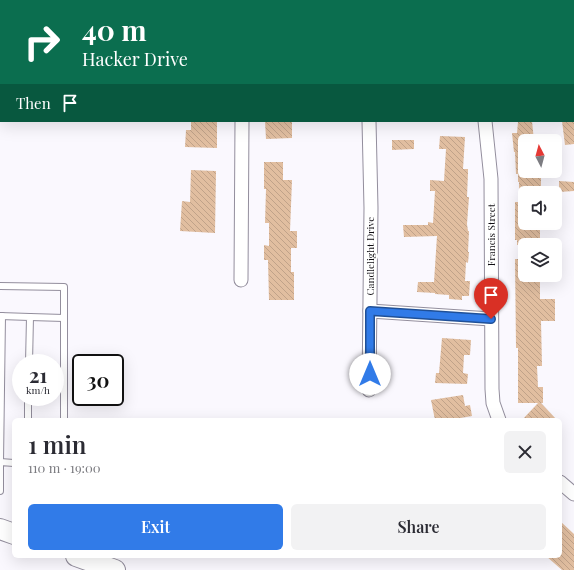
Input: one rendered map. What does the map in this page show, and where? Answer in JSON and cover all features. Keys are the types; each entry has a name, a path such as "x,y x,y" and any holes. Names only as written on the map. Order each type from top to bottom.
{"main road":[{"path":"0,529 12,533"},
{"path":"86,562 115,570"}],"street":[{"path":"240,280 242,122"},
{"name":"Candlelight Drive","path":"369,122 371,208 369,390"},
{"name":"Francis Street","path":"485,122 491,179 492,389 493,403 498,418"},
{"path":"370,311 491,319"},
{"path":"562,484 574,494"}],"lane":[{"path":"0,286 64,287 64,418"},
{"path":"0,491 1,316 64,318"},
{"path":"29,354 30,317"},
{"path":"28,406 28,418"},
{"path":"0,462 12,463"}],"building":[{"path":"191,122 217,122 217,148 185,147 186,130 191,130"},
{"path":"265,122 292,122 292,138 266,139"},
{"path":"518,122 532,122 533,134 518,134 518,174 516,174 512,133 517,133"},
{"path":"562,122 574,122 574,144 565,145"},
{"path":"440,136 465,137 463,169 468,169 467,197 469,197 467,224 469,231 469,252 468,263 466,262 465,281 470,281 469,296 462,296 462,300 449,299 449,295 417,292 418,282 434,282 437,236 404,237 403,225 428,225 428,222 433,223 435,191 430,191 430,180 444,181 446,149 439,149"},
{"path":"392,140 414,140 414,149 392,150"},
{"path":"264,162 283,162 283,180 292,180 290,231 297,231 297,248 291,248 291,272 294,272 294,300 269,300 268,260 264,260 264,245 269,246 269,223 265,223 266,189 264,189"},
{"path":"191,170 216,171 215,233 180,231 182,201 190,202"},
{"path":"518,178 541,178 541,186 519,186"},
{"path":"559,181 574,182 574,191 562,192 562,186 559,186"},
{"path":"515,202 518,202 518,230 540,230 540,238 518,238 518,245 517,240 515,240"},
{"path":"515,259 518,259 518,282 540,282 540,299 555,299 555,321 541,321 542,366 537,366 538,387 543,387 543,403 541,403 555,418 524,418 538,403 518,403 518,348 516,348"},
{"path":"442,338 471,340 470,355 464,355 463,373 468,374 467,384 435,383 436,373 439,373"},
{"path":"463,395 465,406 470,405 472,416 460,418 435,418 431,400"},
{"path":"562,523 574,534 574,570 562,570 548,558 562,558"}],"route":[{"path":"370,374 370,311 491,319"}]}
